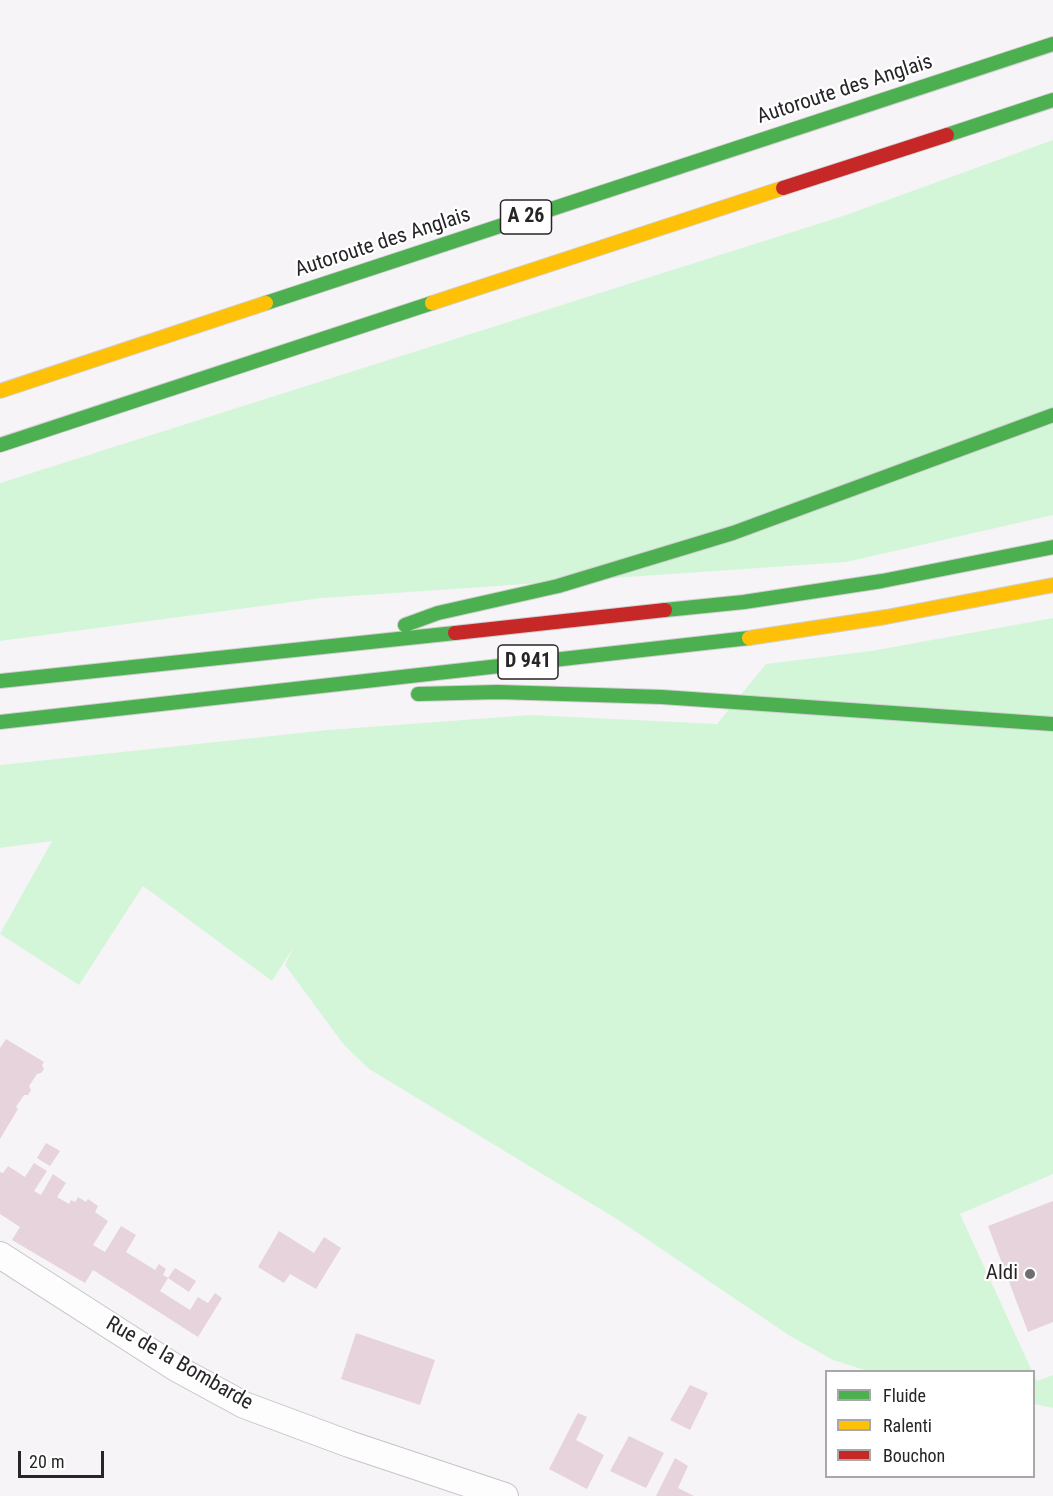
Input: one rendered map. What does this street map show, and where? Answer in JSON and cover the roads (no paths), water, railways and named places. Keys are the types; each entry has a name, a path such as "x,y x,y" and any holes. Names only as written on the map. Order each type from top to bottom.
{"highway":[{"name":"Autoroute des Anglais","path":"0,391 1053,44"},
{"name":"A 26","path":"0,445 1053,100"},
{"name":"D 941","path":"348,645 438,613 558,586 733,533 1053,415"},
{"name":"D 941","path":"0,681 744,602 882,581 1053,547"},
{"name":"D 941","path":"0,722 748,638 886,617 1053,585"},
{"name":"D 941","path":"354,682 421,694 498,692 662,697 1053,724"}],"street":[{"name":"Rue de la Bombarde","path":"0,1255 176,1368 244,1405 350,1444 505,1496"}],"place":[{"name":"Aldi","path":"1030,1274"}]}
